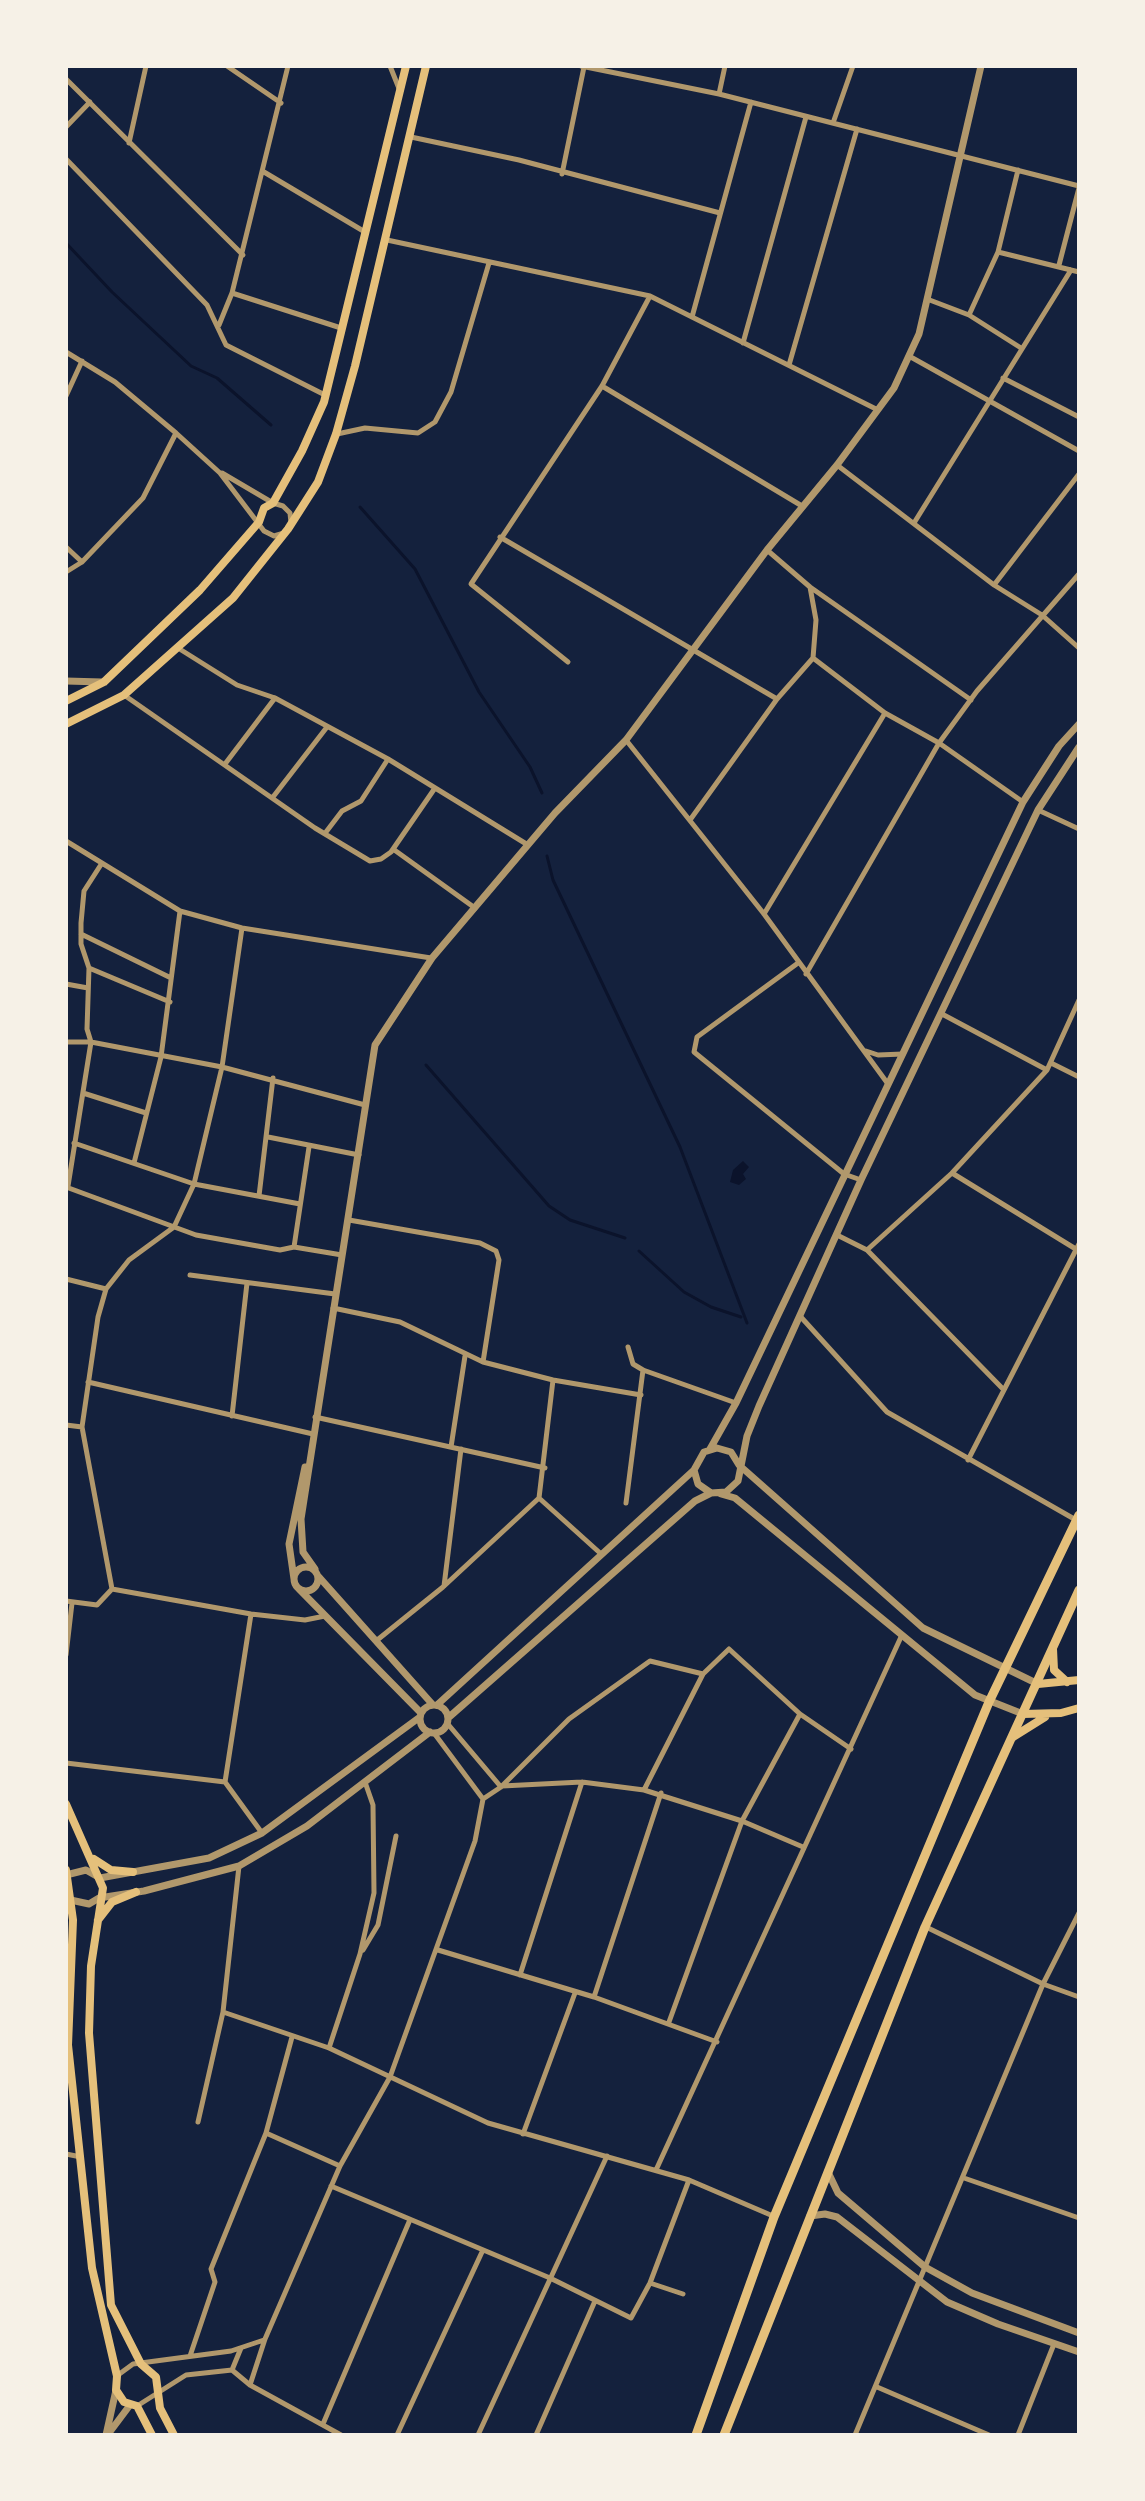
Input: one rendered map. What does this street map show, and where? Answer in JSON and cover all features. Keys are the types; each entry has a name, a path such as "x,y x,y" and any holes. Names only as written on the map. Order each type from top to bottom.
{"main road":[{"path":"66,701 104,682 200,590 259,522 264,508 273,503 302,451 325,395 406,66"},
{"path":"66,724 124,695 233,598 291,524 318,482 336,434 387,240 426,66"},
{"path":"696,2435 774,2217 989,1702 1078,1518"},
{"path":"724,2435 925,1927 1079,1590"},
{"path":"1053,1649 1054,1670 1060,1680 1067,1683"},
{"path":"1038,1684 1079,1680"},
{"path":"1023,1714 1050,1714 1079,1708"},
{"path":"1012,1738 1050,1714"},
{"path":"66,1804 103,1888 96,1924 89,2033 97,2108 105,2261 111,2305 141,2364 152,2371 160,2408 174,2435"},
{"path":"87,1850 98,1864 111,1870 133,1872"},
{"path":"67,1874 73,1920 68,2045 92,2268 117,2376 116,2390 133,2406 152,2435"},
{"path":"96,1924 101,1912 112,1902 136,1892"},
{"path":"66,1908 73,1920"}],"street":[{"path":"129,144 146,66"},
{"path":"227,66 281,103"},
{"path":"219,325 243,255 288,66"},
{"path":"390,66 400,91"},
{"path":"719,94 725,66"},
{"path":"833,123 853,66"},
{"path":"501,1787 435,1705 317,1573 303,1552 301,1519 315,1417 349,1220 372,1059 380,1035 432,958 563,804 626,740 767,550 837,465 894,388 909,356 927,299 981,66"},
{"path":"562,174 583,67 719,94 1079,187 1059,265"},
{"path":"66,79 243,255"},
{"path":"66,127 90,102"},
{"path":"692,317 751,102"},
{"path":"743,343 806,117"},
{"path":"789,365 857,129"},
{"path":"411,137 720,213"},
{"path":"66,159 207,305 226,345 325,395"},
{"path":"969,315 998,252 1018,170"},
{"path":"264,172 365,232"},
{"path":"387,240 650,296 876,409"},
{"path":"998,252 1079,272"},
{"path":"336,434 365,428 418,433 435,422 451,392 489,263"},
{"path":"914,523 1071,270"},
{"path":"232,293 341,328"},
{"path":"568,662 471,584 602,386 650,296"},
{"path":"927,299 969,315 1021,348"},
{"path":"66,352 115,382 176,433 220,473 269,534 284,533"},
{"path":"909,356 1079,451"},
{"path":"66,396 82,361"},
{"path":"1003,378 1079,417"},
{"path":"602,386 802,506"},
{"path":"66,572 82,562 143,498 176,433"},
{"path":"837,465 994,585 1042,615 1079,648"},
{"path":"220,473 287,509 291,524"},
{"path":"994,585 1078,479"},
{"path":"500,537 777,699"},
{"path":"66,547 82,562"},
{"path":"767,550 810,587 971,700"},
{"path":"806,974 939,743 971,700 1079,574"},
{"path":"690,820 777,699 813,658 816,620 810,587"},
{"path":"177,648 237,685 275,698 388,759 528,845"},
{"path":"813,658 885,713 939,743 1023,802"},
{"path":"66,681 104,682"},
{"path":"124,695 315,828 370,861 384,858 393,849 435,788"},
{"path":"225,764 275,698"},
{"path":"764,914 885,713"},
{"path":"67,1874 86,1870 100,1878 209,1858 262,1833 435,1705 694,1470 699,1457 710,1449 736,1403 1023,802 1059,746 1079,724"},
{"path":"273,797 327,727"},
{"path":"626,740 764,914 888,1084"},
{"path":"69,1898 89,1904 99,1898 239,1866 307,1826 364,1781 432,1733 442,1730 447,1721 695,1501 733,1487 759,1406 861,1180 1038,810 1079,747"},
{"path":"326,832 342,811 361,801 388,759"},
{"path":"1038,810 1079,829"},
{"path":"66,841 127,882 180,911 242,928 432,958"},
{"path":"393,849 475,908"},
{"path":"102,863 84,891 81,934 89,968 87,1029 91,1042 67,1187 196,1235 280,1250 294,1247 343,1255"},
{"path":"134,1163 161,1057 171,1002 169,977 180,911"},
{"path":"112,1589 82,1427 106,1289 129,1260 174,1227 194,1184 222,1067 242,928"},
{"path":"81,934 169,977"},
{"path":"798,963 697,1037 694,1052 844,1174 861,1180"},
{"path":"89,968 171,1002"},
{"path":"66,984 88,988"},
{"path":"867,1250 952,1173 1047,1070 1078,1005"},
{"path":"942,1014 1047,1070"},
{"path":"66,1042 91,1042 222,1067 273,1078 299,1090 365,1105"},
{"path":"865,1051 878,1055 903,1054"},
{"path":"1051,1063 1079,1077"},
{"path":"259,1196 273,1078"},
{"path":"83,1093 146,1113"},
{"path":"268,1137 359,1155"},
{"path":"74,1143 194,1184 300,1204"},
{"path":"294,1247 309,1147"},
{"path":"952,1173 1078,1248 1002,1388 968,1460"},
{"path":"349,1220 493,1248 499,1260 483,1362"},
{"path":"837,1235 867,1250 1002,1388"},
{"path":"190,1275 335,1294"},
{"path":"66,1279 106,1289"},
{"path":"232,1416 247,1283"},
{"path":"332,1307 400,1322 465,1356 483,1362 553,1380 641,1395"},
{"path":"800,1316 887,1412 968,1460 1078,1518"},
{"path":"628,1347 633,1364 643,1370 736,1403"},
{"path":"451,1447 465,1356"},
{"path":"626,1503 643,1370"},
{"path":"376,1641 443,1587 539,1498 545,1468 553,1380"},
{"path":"88,1382 313,1434"},
{"path":"315,1417 545,1468"},
{"path":"66,1425 82,1427"},
{"path":"443,1587 461,1449"},
{"path":"710,1449 731,1452 739,1465 923,1628 1038,1684"},
{"path":"311,1450 299,1483 289,1544 294,1579 299,1589 420,1715 422,1727 432,1733 483,1799"},
{"path":"694,1470 698,1484 715,1493 735,1498 901,1637 989,1702 1023,1714"},
{"path":"539,1498 600,1553"},
{"path":"294,1579 299,1568 317,1573"},
{"path":"299,1589 311,1590 317,1573"},
{"path":"66,1655 69,1602 97,1605 112,1589"},
{"path":"112,1589 251,1614 305,1620 325,1616"},
{"path":"251,1614 225,1782 262,1833"},
{"path":"656,2170 901,1637"},
{"path":"644,1790 703,1674 729,1649 800,1714 851,1749"},
{"path":"250,2385 265,2339 340,2166 390,2077 475,1841 483,1799 501,1787 569,1719 650,1661 703,1674"},
{"path":"669,2022 742,1821 800,1714"},
{"path":"66,1763 225,1782"},
{"path":"329,2048 360,1954 374,1893 373,1805 364,1781"},
{"path":"501,1787 582,1782 661,1793 742,1821 803,1847"},
{"path":"520,1975 582,1782"},
{"path":"594,1997 661,1793"},
{"path":"360,1954 378,1925 396,1836"},
{"path":"198,2122 223,2012 239,1866"},
{"path":"855,2435 1043,1984 1079,1913"},
{"path":"925,1927 1043,1984 1079,1997"},
{"path":"438,1950 594,1997 717,2042"},
{"path":"523,2134 575,1992"},
{"path":"223,2012 329,2048 454,2108 523,2134 689,2180 774,2217"},
{"path":"190,2356 215,2282 211,2269 266,2133 292,2037"},
{"path":"266,2133 340,2166"},
{"path":"66,2154 82,2157"},
{"path":"478,2435 607,2156"},
{"path":"828,2171 838,2193 925,2267 972,2293 1079,2333"},
{"path":"964,2178 1079,2218"},
{"path":"331,2186 409,2222 550,2278 631,2318 650,2283 689,2180"},
{"path":"810,2216 837,2217 918,2283 947,2302 1079,2352"},
{"path":"323,2424 409,2222"},
{"path":"397,2435 482,2252"},
{"path":"650,2283 683,2294"},
{"path":"536,2435 595,2301"},
{"path":"117,2376 127,2366 242,2347 265,2339"},
{"path":"1018,2435 1054,2344"},
{"path":"232,2370 242,2347"},
{"path":"107,2435 133,2406 149,2402 157,2391 186,2375 232,2370 250,2385 341,2435"},
{"path":"877,2387 989,2435"},
{"path":"107,2435 116,2390"}],"water":[{"path":"743,1161 749,1167 743,1174 746,1179 739,1185 730,1182 733,1170"}],"waterway":[{"path":"66,243 112,292 191,366 217,378 271,425"},
{"path":"360,507 415,569 479,692 530,767 542,793"},
{"path":"547,856 553,880 680,1147 747,1323"},
{"path":"426,1065 549,1206 570,1220 625,1238"},
{"path":"639,1251 684,1292 711,1307 741,1317"}]}
